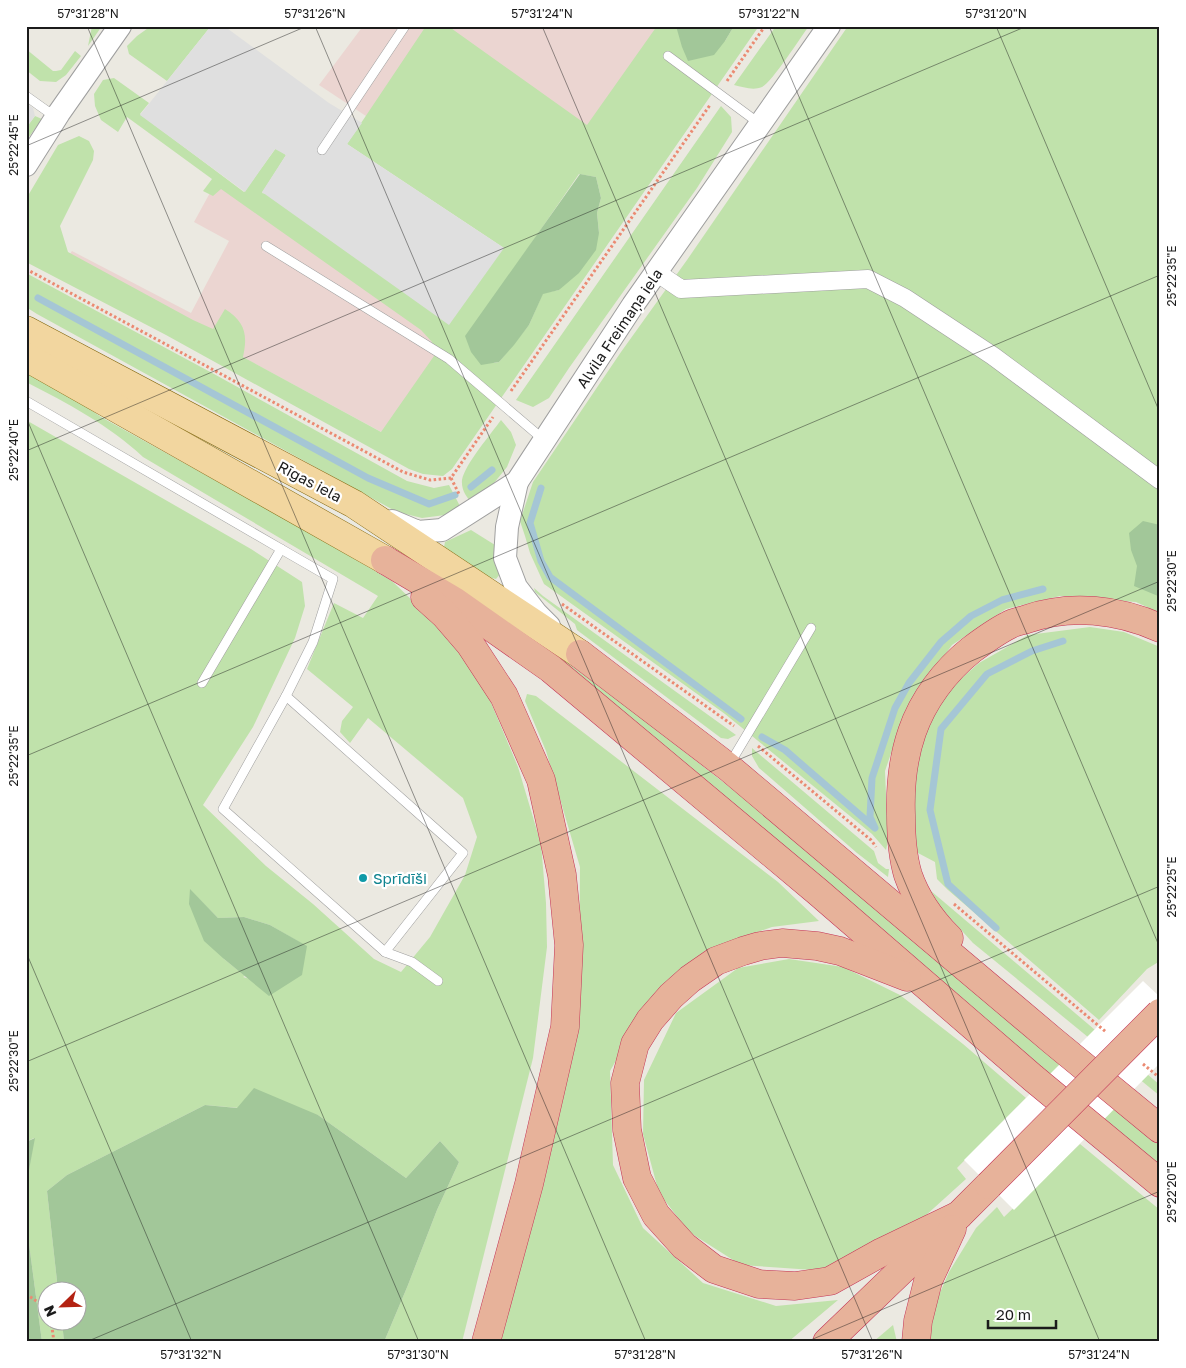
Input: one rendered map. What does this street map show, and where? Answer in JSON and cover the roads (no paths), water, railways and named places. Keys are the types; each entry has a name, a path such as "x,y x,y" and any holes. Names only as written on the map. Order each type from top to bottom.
{"highway":[{"path":"385,560 454,601 551,669 818,892 1033,1078 1160,1183"},
{"path":"385,560 445,615 470,644 504,696 541,780 562,875 569,945 564,1028 528,1184 486,1342"},
{"path":"1053,1041 945,934 923,906 908,875 902,842 900,799 906,755 912,732 923,707 941,679 960,659 1010,624 1040,614 1073,609 1106,611 1128,616 1160,628"},
{"path":"580,654 728,768 1160,1129"},
{"path":"925,983 840,951 817,946 782,943 760,946 716,962 690,978 671,996 650,1020 635,1044 625,1083 627,1130 637,1178 656,1215 684,1246 714,1269 760,1284 794,1286 830,1282 882,1252 960,1214"},
{"path":"826,1342 960,1214 1160,1013"},
{"path":"916,1342 918,1321 928,1280 960,1214"}],"main road":[{"name":"Rīgas iela","path":"26,330 354,504 580,654"},
{"name":"Rīgas iela","path":"26,357 385,560"}],"street":[{"path":"26,165 59,113 120,26"},
{"name":"Alvila Freimaņa iela","path":"354,504 418,532 442,530 518,482 633,305 829,26"},
{"path":"656,272 680,289 868,279 905,298 994,356 1160,480"},
{"path":"518,482 507,527 505,558 516,587 536,613 580,654"}],"lane":[{"path":"322,150 405,26"},
{"path":"668,56 760,124"},
{"path":"26,96 47,111 59,113"},
{"path":"266,246 449,360 545,440"},
{"path":"26,401 333,579 313,642 286,696 223,809 385,952 412,962 438,980"},
{"path":"202,683 281,549"},
{"path":"728,768 811,628"},
{"path":"286,696 463,853 385,952"}],"waterway":[{"path":"38,298 368,478 429,504 455,495"},
{"path":"471,487 492,470"},
{"path":"541,488 530,523 541,561 550,577 741,719"},
{"path":"762,737 785,750 875,828 870,817 872,778 895,708 909,683 941,642 971,616 1002,600 1043,589"},
{"path":"996,928 948,884 930,810 941,729 987,674 1032,651 1063,641"}],"place":[{"name":"Sprīdīši","path":"363,878"}]}
